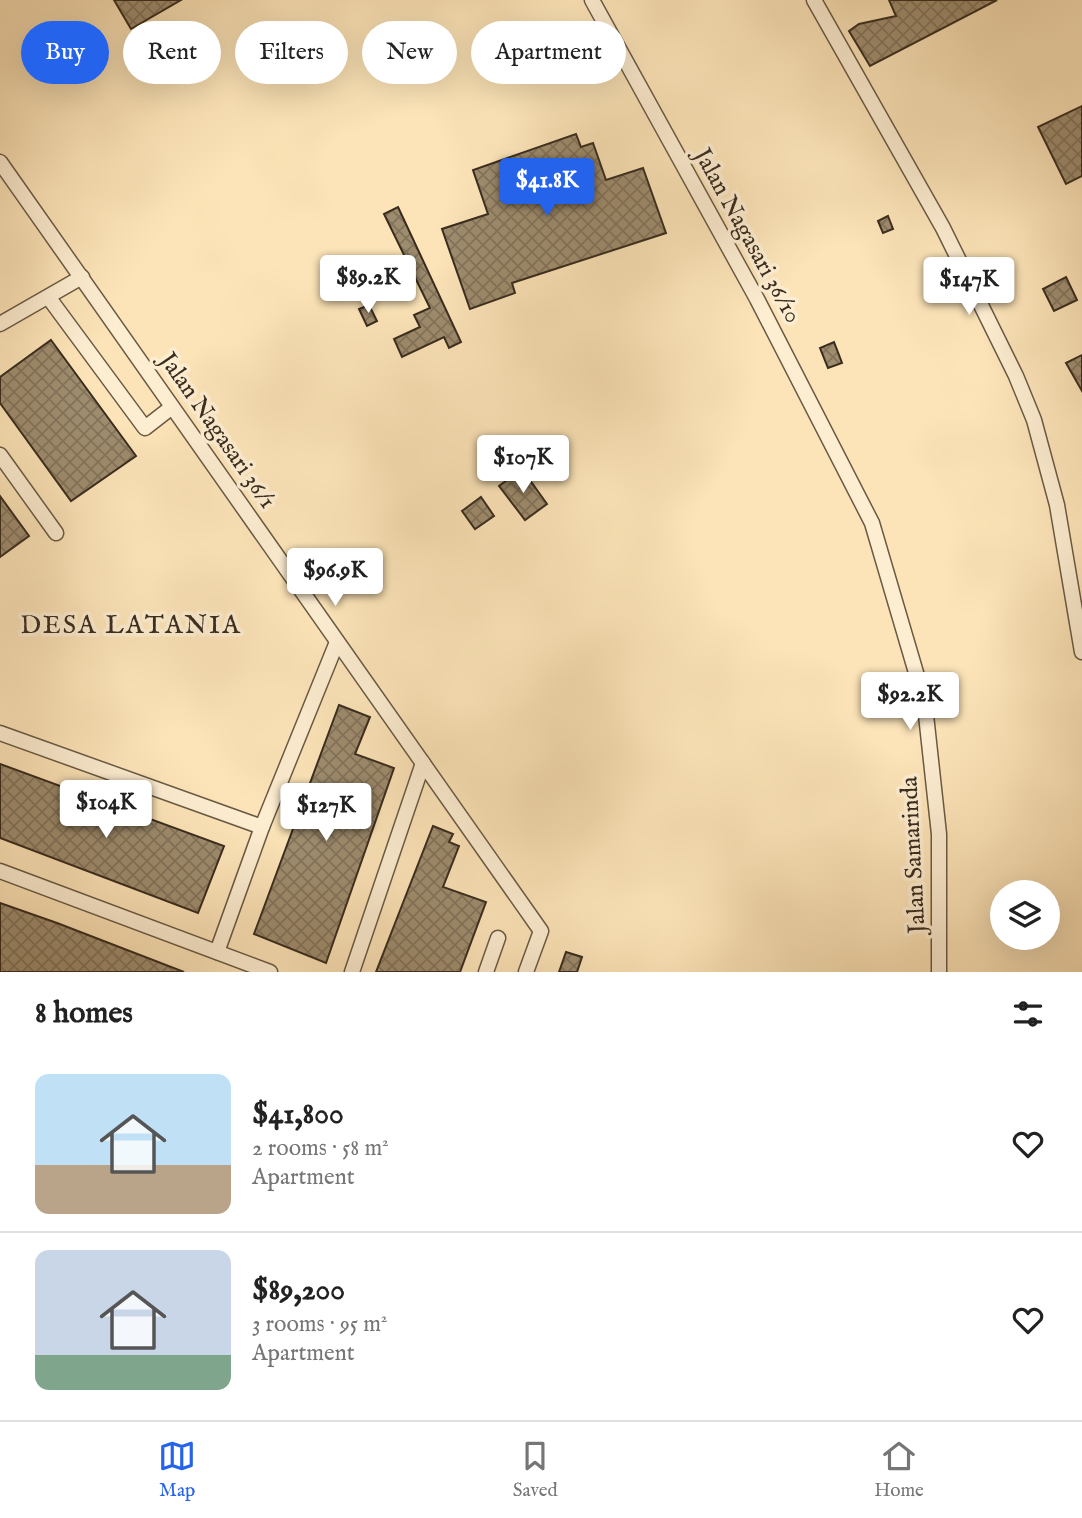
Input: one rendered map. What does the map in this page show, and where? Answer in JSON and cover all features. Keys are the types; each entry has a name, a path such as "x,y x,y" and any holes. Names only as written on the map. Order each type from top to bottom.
{"street":[{"name":"Jalan Nagasari 36/10","path":"592,0 757,299 857,495"},
{"path":"814,0 943,228 1016,376 1034,421 1057,505 1082,652"},
{"name":"Jalan Nagasari 36/1","path":"0,162 541,931 526,972"},
{"path":"0,324 82,277"},
{"path":"49,298 145,428 172,407"},
{"path":"0,455 56,533"},
{"name":"Jalan Samarinda","path":"857,495 872,523 926,715 939,834 939,972"},
{"path":"218,952 262,827 337,642"},
{"path":"0,733 262,827"},
{"path":"352,972 423,763"},
{"path":"0,870 270,972"},
{"path":"486,972 498,939"}],"building":[{"path":"114,0 181,0 145,21 126,21"},
{"path":"889,0 997,0 870,66 849,31 859,24 896,16"},
{"path":"1082,106 1082,176 1066,184 1038,127"},
{"path":"576,134 581,147 593,143 606,180 643,168 666,233 512,283 515,293 470,309 442,229 488,214 473,170"},
{"path":"398,207 461,342 449,348 444,337 402,357 394,339 420,327 414,315 430,308 384,214"},
{"path":"888,216 893,229 883,233 878,221"},
{"path":"1066,277 1077,300 1054,311 1043,289"},
{"path":"369,305 377,321 367,326 359,309"},
{"path":"51,340 136,456 71,501 0,403 0,377"},
{"path":"834,342 842,363 828,368 820,348"},
{"path":"1082,355 1082,391 1066,363"},
{"path":"522,469 547,504 525,520 499,486"},
{"path":"0,496 29,536 0,557"},
{"path":"481,497 494,516 475,529 462,511"},
{"path":"339,705 370,717 355,754 394,768 326,963 254,934"},
{"path":"0,764 224,846 198,913 0,838"},
{"path":"433,826 453,834 449,842 459,846 443,887 486,902 460,972 376,972"},
{"path":"0,903 57,923 184,972 0,972"},
{"path":"566,952 582,957 577,972 559,972"}],"district":[{"name":"DESA LATANIA","path":"131,625"}]}
